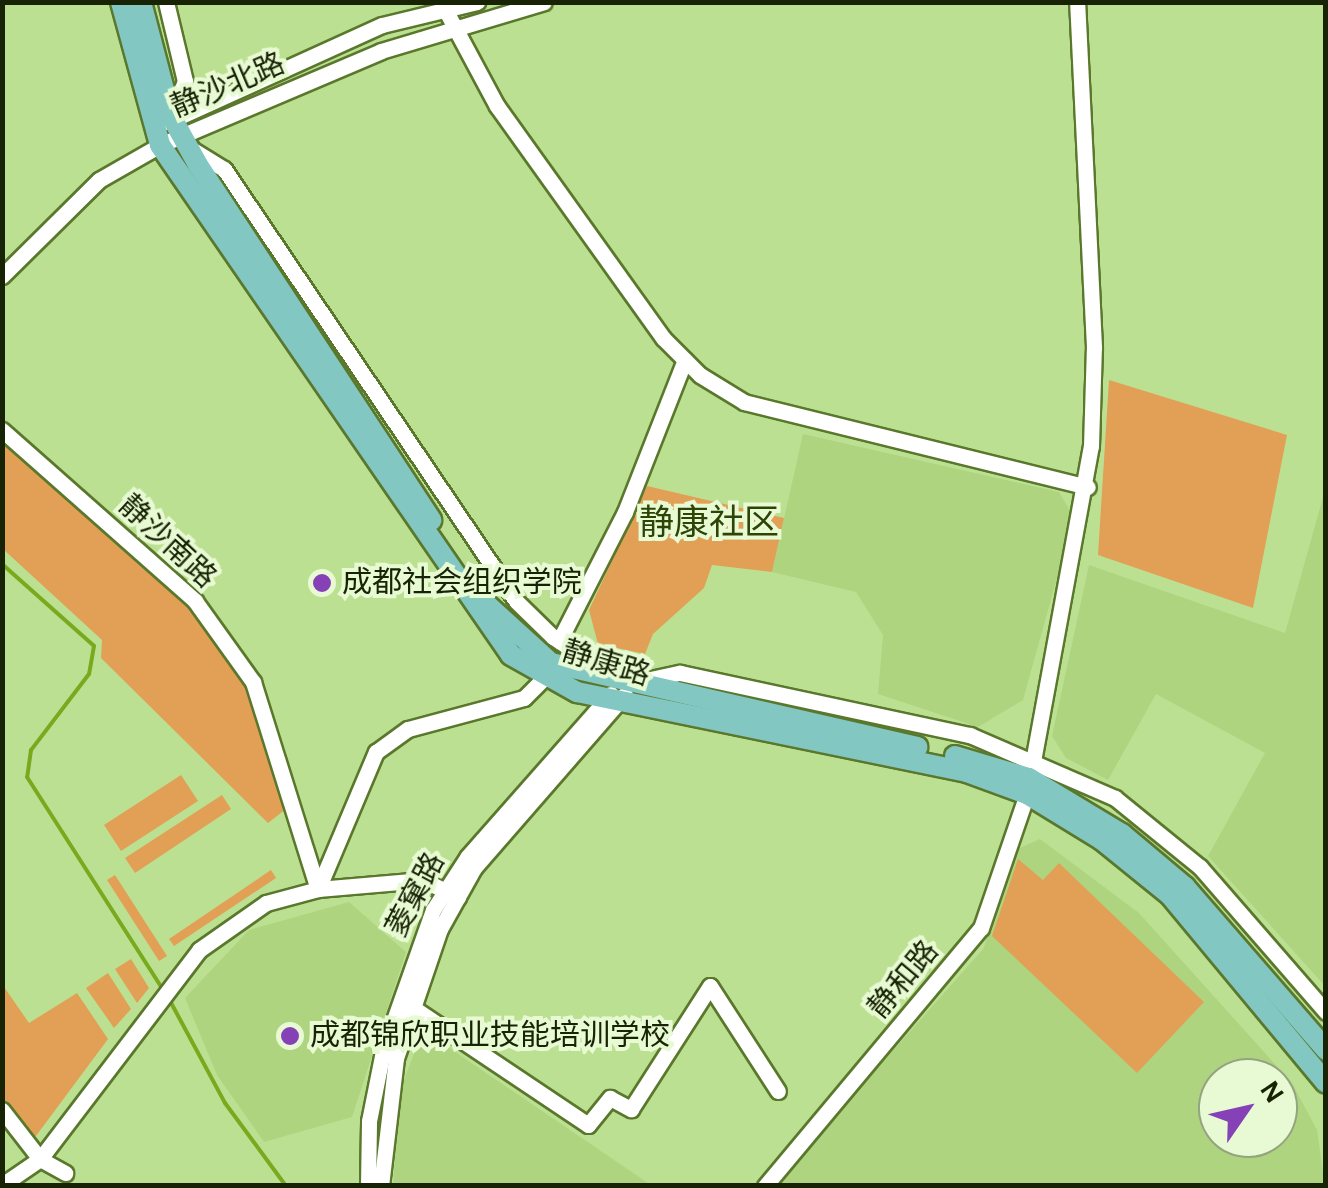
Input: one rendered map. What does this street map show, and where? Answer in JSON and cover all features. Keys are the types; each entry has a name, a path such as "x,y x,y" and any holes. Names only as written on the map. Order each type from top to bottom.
{"main road":[{"name":"静康路","path":"121,2 160,144 480,617 511,655 544,678 621,689 967,772 1029,778 1122,834 1185,887 1326,1050"},
{"name":"静康路","path":"141,2 170,116 184,141 488,608 550,663 621,689"},
{"name":"静康路","path":"1029,778 1170,895 1326,1083"}],"street":[{"path":"166,2 185,81 170,116"},
{"name":"静沙北路","path":"477,2 450,18 184,141 160,144 170,116 382,25 450,18 544,2"},
{"name":"静和路","path":"765,1186 981,928 1029,778 1088,487 1094,347 1076,2"},
{"path":"450,18 497,106 684,360 744,402 1088,487"},
{"path":"184,141 224,170 516,601 559,641 621,689 680,673 970,734 1029,778 1115,798 1166,836 1326,1012"},
{"path":"2,276 98,180 160,144"},
{"path":"559,641 625,512 684,360"},
{"name":"静沙南路","path":"2,430 196,601 253,682 318,888"},
{"path":"318,888 376,752 408,729 524,698 544,678"},
{"name":"菱窠路","path":"368,1186 370,1121 383,1051 451,893 621,689"},
{"path":"2,1185 40,1159 155,1004 230,924 266,902 318,888 423,880 451,893"},
{"name":"菱窠路","path":"381,1186 390,1088 412,1007 451,893"},
{"path":"412,1007 588,1125 610,1098 630,1109 710,986 778,1090"},
{"path":"2,1110 40,1159 64,1173"}],"shaded area":[{"path":"1109,380 1287,435 1253,608 1098,555"},
{"path":"803,434 1059,492 1074,517 1023,700 978,727 878,694 883,635 856,592 772,572"},
{"path":"3,438 201,619 245,685 286,809 268,823 101,658 102,640 3,549"},
{"path":"647,486 784,518 772,572 712,565 704,588 653,634 645,654 598,644 589,610"},
{"path":"1325,490 1325,986 1208,856 1265,753 1156,694 1108,780 1066,758 1052,736 1089,565 1285,633"},
{"path":"181,775 198,801 121,851 104,825"},
{"path":"222,795 231,809 135,873 125,858"},
{"path":"1040,839 1139,913 1270,1058 1198,1058 1198,1158 1298,1158 1298,1094 1317,1130 1325,1186 773,1186 984,948 1009,853"},
{"path":"1018,859 1043,880 1059,863 1204,1002 1137,1073 992,936"},
{"path":"271,870 276,878 174,946 169,939"},
{"path":"115,875 167,956 159,961 107,880"},
{"name":"成都锦欣职业技能培训学校","path":"349,902 406,952 352,1117 264,1142 217,1075 185,998 249,930"},
{"path":"131,959 149,988 137,1003 115,969"},
{"path":"108,973 131,1009 114,1028 86,988"},
{"path":"2,984 29,1023 77,993 108,1039 33,1140 3,1099"},
{"path":"423,1030 651,1185 393,1186 399,1093"}],"waterway":[{"path":"2,564 94,646 89,674 31,750 27,777 164,991"},
{"path":"169,999 225,1103 286,1186"}],"place":[{"name":"成都社会组织学院","path":"322,583"},
{"name":"成都锦欣职业技能培训学校","path":"290,1036"}],"district":[{"name":"静康社区","path":"709,524"}]}
